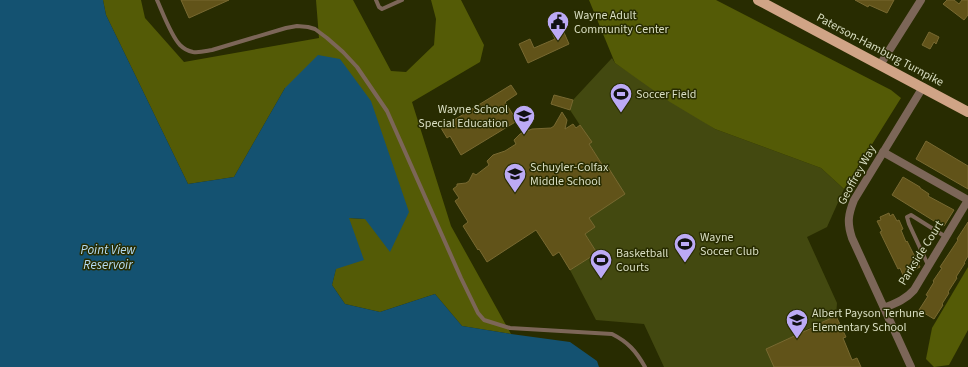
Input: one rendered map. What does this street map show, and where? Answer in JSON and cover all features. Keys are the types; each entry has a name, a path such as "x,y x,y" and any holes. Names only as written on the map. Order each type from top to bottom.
{"main road":[{"name":"Paterson-Hamburg Turnpike","path":"758,0 968,112"}],"street":[{"path":"880,65 921,0"},
{"name":"Geoffrey Way","path":"911,367 852,238 848,221 849,213 854,200 923,87"},
{"name":"Parkside Court","path":"883,152 968,200 914,290 908,297 884,308"}],"lane":[{"path":"157,0 175,38 180,45 194,52 212,50 297,26 308,27 327,38 357,67 387,111 461,278 478,313 484,320 510,328 612,334 621,338 632,347 645,367"},
{"path":"376,0 379,7 382,9 402,0"},
{"path":"928,266 907,218 911,215 946,237"}],"green space":[{"path":"103,0 141,0 145,18 184,62 319,38 316,0 353,0 391,71 406,72 434,45 436,19 431,0 461,0 484,45 480,62 412,102 451,226 511,334 462,326 435,294 380,312 345,304 332,285 348,218 365,219 285,88 234,177 188,184 106,15"},
{"path":"589,0 716,0 891,90 901,98 844,189 821,168 715,129 670,102 615,63"},
{"path":"612,58 615,63 715,129 821,168 844,189 827,227 807,237 837,303 836,316 805,330 774,367 664,367 644,324 596,320 570,270 597,253 585,234 595,227 589,218 603,166 589,144 591,142 570,110 573,100"},
{"path":"968,267 968,330 949,365 934,367 926,359 932,328"}],"water":[{"name":"Point View Reservoir","path":"0,0 103,0 106,15 188,184 234,177 285,88 318,55 340,59 371,101 409,212 390,252 365,219 349,218 364,260 336,269 332,285 345,304 380,312 435,294 462,326 570,342 597,361 599,367 0,367"}],"building":[{"path":"181,0 229,0 189,18"},
{"path":"855,0 894,0 887,13 869,5 868,7"},
{"path":"947,0 954,0 959,4 962,0 968,0 968,15 964,20 943,4"},
{"name":"Wayne Adult Community Center","path":"559,21 569,44 528,63 519,44 530,39 534,48 555,39 549,26"},
{"path":"929,32 939,37 936,44 934,42 930,49 922,45"},
{"path":"511,85 517,94 505,102 517,121 461,155 450,136 447,138 441,128"},
{"path":"554,95 573,100 570,110 551,104"},
{"name":"Schuyler-Colfax Middle School","path":"562,112 567,120 565,129 573,124 576,128 580,125 592,142 589,144 603,166 606,164 625,194 589,218 595,227 585,234 597,253 570,270 559,252 553,256 536,230 487,262 463,226 468,222 455,201 459,198 453,189 457,186 457,184 466,183 469,181 473,173 476,175 489,165 487,161 493,155 505,151 516,144 514,140 520,134 532,129 551,128 554,126"},
{"path":"926,141 968,166 968,189 916,159"},
{"path":"903,177 920,187 929,194 928,196 954,210 944,226 892,195"},
{"path":"889,213 890,216 893,214 897,221 899,220 906,242 907,241 920,267 903,275 900,268 898,269 880,232 882,231 877,221 881,220 880,217"},
{"path":"968,222 968,256 948,292 949,293 942,304 943,305 934,319 919,310 928,296 926,295 934,282 933,281 942,268 940,267"},
{"name":"Albert Payson Terhune Elementary School","path":"836,316 846,337 843,338 852,360 857,358 861,367 774,367 766,349"}],"place":[{"name":"Wayne Adult Community Center","path":"558,42"},
{"name":"Soccer Field","path":"621,114"},
{"name":"Wayne School Special Education","path":"524,136"},
{"name":"Schuyler-Colfax Middle School","path":"515,194"},
{"name":"Wayne Soccer Club","path":"685,264"},
{"name":"Basketball Courts","path":"601,280"},
{"name":"Albert Payson Terhune Elementary School","path":"797,340"}]}
